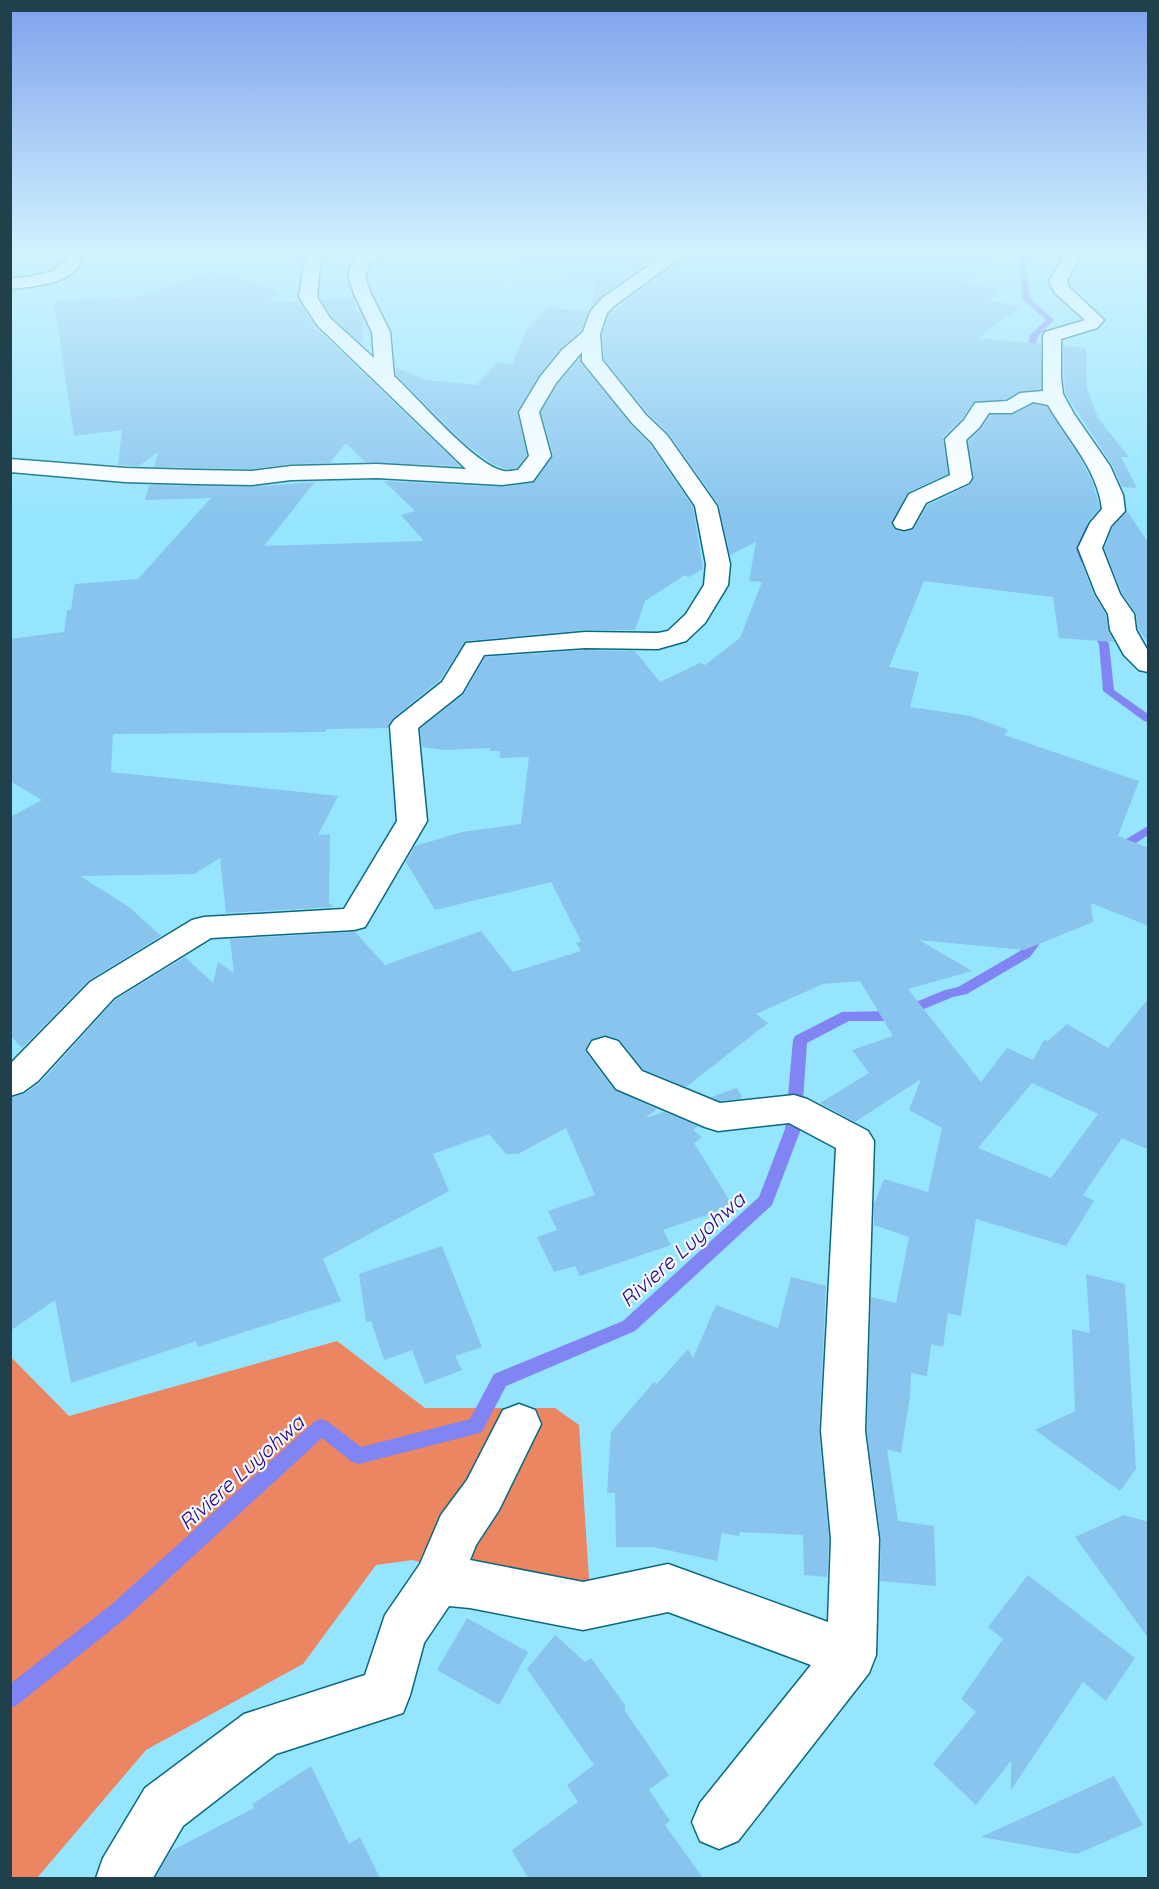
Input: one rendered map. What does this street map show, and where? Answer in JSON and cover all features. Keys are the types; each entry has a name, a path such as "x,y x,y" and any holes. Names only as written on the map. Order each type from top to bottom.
{"street":[{"path":"342,339 465,458 480,469 502,478"},
{"path":"381,339 384,378"},
{"path":"10,465 59,467 125,475 252,478 291,473 377,471 502,478 525,476 540,456 529,412 547,381 569,354 585,339"},
{"path":"10,1083 25,1072 102,990 204,928 354,919 412,821 404,726 453,687 475,648 585,640 658,641 677,636 696,618 716,585 718,564 706,506 660,440 639,419 592,361 591,339"},
{"path":"1052,339 1052,388 1056,401 1086,443 1104,474 1113,501 1114,511 1101,523 1090,548 1108,594 1121,614 1123,630 1137,655 1149,664"},
{"path":"904,523 917,499 961,478 955,439 972,424 982,407 1012,407 1019,400 1039,395 1056,401"},
{"path":"605,1050 629,1080 718,1117 795,1109 855,1142 843,1431 855,1539 851,1655 719,1822"},
{"path":"123,1878 164,1807 262,1732 386,1695 402,1632 437,1581 458,1532 483,1495 519,1424"},
{"path":"437,1581 470,1584 583,1606 668,1588 851,1655"}],"shaded area":[{"path":"337,1341 425,1408 555,1408 579,1425 592,1625 413,1560 376,1565 303,1664 146,1750 37,1878 11,1878 10,1356 69,1416"}],"building":[{"path":"60,339 328,339 460,466 365,462 346,443 330,463 291,464 252,469 154,467 158,452 139,466 118,465 122,430 74,436"},
{"path":"523,339 571,339 538,376 517,411 527,455 517,468 505,469 493,464 464,443 396,375 396,368 426,380 477,385 497,362 512,364"},
{"path":"602,339 990,339 1041,344 1041,389 1020,391 1006,399 973,402 962,419 943,437 948,474 908,492 891,524 895,530 903,532 913,530 928,505 970,485 974,478 968,441 981,429 990,415 1013,415 1033,404 1047,407 1079,456 1092,481 1100,508 1088,522 1076,549 1094,595 1106,615 1108,630 1114,642 1059,638 1053,597 924,581 889,667 919,672 910,707 971,716 1008,730 1004,735 1139,781 1118,836 1149,848 1149,926 1091,903 1093,922 1024,950 919,940 972,971 908,989 981,1082 1007,1048 1033,1060 1044,1040 1048,1041 1067,1024 1108,1048 1149,998 1149,1150 1122,1138 1083,1195 1094,1201 1066,1246 976,1219 961,1316 948,1313 943,1347 931,1344 927,1376 911,1373 910,1397 901,1453 887,1449 898,1521 934,1526 936,1586 880,1581 881,1539 867,1431 871,1297 896,1303 909,1237 874,1225 874,1205 884,1179 928,1192 942,1128 909,1110 921,1079 855,1122 820,1103 869,1073 852,1050 893,1036 860,981 823,984 756,1014 768,1023 686,1087 643,1069 619,1039 604,1035 590,1040 585,1051 614,1090 657,1109 645,1118 664,1112 698,1126 693,1130 702,1137 694,1143 733,1206 663,1230 671,1245 580,1276 575,1266 554,1272 537,1237 557,1230 548,1211 595,1195 566,1128 518,1154 506,1154 489,1134 433,1154 449,1191 323,1259 341,1301 198,1347 196,1341 71,1383 55,1300 10,1331 10,1098 24,1094 40,1083 115,1000 185,957 213,983 218,962 234,973 230,939 355,932 385,965 481,931 513,972 581,951 576,943 581,941 551,882 435,910 406,862 415,846 462,832 521,824 529,757 500,758 500,751 490,751 490,748 444,750 422,747 420,729 463,695 485,657 585,650 635,651 660,682 700,663 705,665 740,638 762,582 749,581 756,542 730,555 719,505 669,434 648,413 604,359","holes":["1032,1083 1098,1114 1051,1178 978,1148"]},
{"path":"1063,346 1086,348 1087,388 1098,418 1129,457 1121,457 1137,488 1122,487 1112,465 1065,393"},
{"path":"580,358 583,366 630,424 650,444 693,507 703,569 689,577 685,575 645,601 635,630 585,630 466,641 440,680 393,718 388,728 326,729 326,732 113,734 111,772 338,796 318,835 330,834 329,903 334,907 226,913 220,858 194,874 80,876 129,907 161,936 89,980 22,1048 10,1035 10,817 42,800 10,781 10,639 64,632 67,610 71,610 75,584 138,579 211,498 145,500 149,485 252,487 315,482 264,546 424,541 401,515 415,511 384,481 502,487 535,482 553,455 541,412 558,384"},
{"path":"1127,511 1149,544 1149,644 1138,629 1136,613 1122,593 1104,548 1113,527"},
{"path":"737,1088 742,1097 739,1099 720,1101 711,1097"},
{"path":"442,1246 482,1347 455,1356 462,1370 425,1384 412,1350 384,1360 371,1321 366,1322 359,1274"},
{"path":"1086,1274 1125,1284 1136,1469 1120,1491 1035,1430 1075,1411 1072,1329 1090,1333"},
{"path":"791,1277 826,1286 819,1431 829,1539 827,1577 804,1575 803,1535 740,1532 739,1536 722,1533 717,1561 653,1547 616,1547 615,1493 607,1493 611,1432 654,1382 657,1384 688,1349 693,1358 716,1305 778,1328"},
{"path":"1124,1515 1149,1522 1149,1639 1075,1537"},
{"path":"1028,1575 1135,1658 1106,1701 1083,1682 1011,1790 1011,1761 976,1805 933,1764 976,1712 961,1699 1003,1639 988,1627"},
{"path":"467,1618 528,1652 499,1705 437,1670"},
{"path":"555,1635 585,1662 591,1658 625,1705 625,1711 669,1775 649,1790 670,1821 665,1825 703,1878 528,1878 512,1850 578,1802 567,1785 594,1765 527,1669"},
{"path":"311,1766 349,1844 360,1837 380,1878 155,1878 171,1851 254,1808 252,1804"},
{"path":"1114,1776 1143,1825 1077,1854 981,1837"}],"waterway":[{"name":"Riviere Luyohwa","path":"1028,359 1033,339"},
{"name":"Riviere Luyohwa","path":"1075,572 1082,523"},
{"name":"Riviere Luyohwa","path":"1094,627 1104,644 1109,691 1148,719"},
{"name":"Riviere Luyohwa","path":"1117,850 1148,830"},
{"name":"Riviere Luyohwa","path":"10,1698 119,1611 321,1427 359,1456 476,1426 500,1380 629,1326 766,1201 793,1129 800,1040 847,1016 895,1016 950,993 962,991 1025,954 1040,934"}]}
